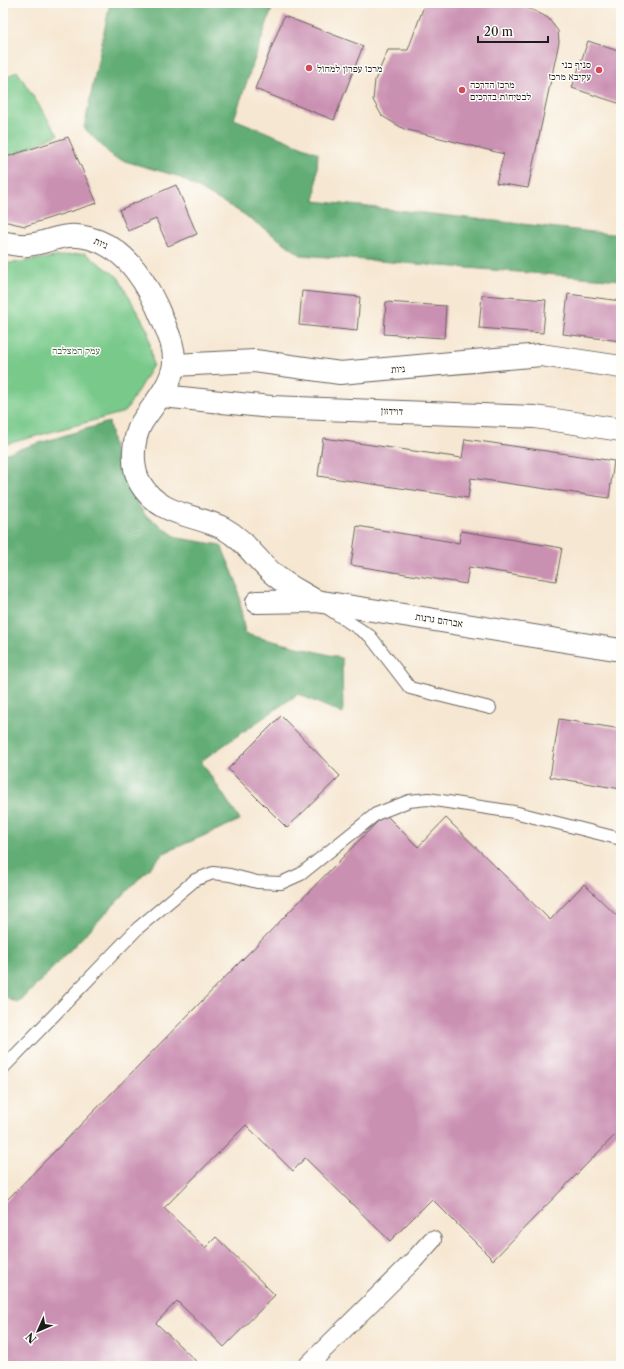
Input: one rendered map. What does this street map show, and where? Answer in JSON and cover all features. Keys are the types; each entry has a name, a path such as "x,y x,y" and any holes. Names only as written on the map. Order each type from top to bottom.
{"street":[{"name":"ניות","path":"3,243 27,245 64,235 89,238 112,248 134,267 153,297 173,343 174,365 162,396 142,423 135,443 134,465 140,484 153,498 167,509 223,528 242,540 276,577 316,601"},
{"name":"ניות","path":"174,365 255,361 340,373 541,355 621,367"},
{"name":"דוידזון","path":"162,396 271,407 535,417 621,430"},
{"name":"אברהם גרנות","path":"256,602 316,601 621,650"},
{"path":"307,1366 413,1261 432,1240"}],"lane":[{"path":"316,601 349,620 370,636 410,688 490,708"},
{"path":"3,1068 138,928 195,880 213,873 230,875 257,882 281,883 301,874 376,814 409,802 428,799 514,812 621,839"}],"green space":[{"path":"110,3 274,3 234,119 318,153 315,201 621,235 621,280 301,255 242,213 177,176 114,158 84,128"},
{"path":"17,71 58,135 3,159 3,79"},
{"name":"עמק המצלבה","path":"85,253 118,277 148,331 153,365 125,412 3,445 3,264"},
{"path":"109,422 114,450 130,491 145,515 178,538 221,545 237,583 245,634 342,658 343,714 298,694 201,761 240,820 164,853 19,1003 3,997 3,454"}],"building":[{"name":"מרכז הדרכה לבטיחות בדרכים","path":"425,3 512,3 535,11 548,18 558,31 559,42 528,188 496,183 504,154 404,129 382,116 373,100 375,80 388,50 408,50"},
{"name":"מרכז עפרון למחול","path":"284,16 363,46 334,120 255,89"},
{"name":"סניף בני עקיבא מרכז","path":"588,41 621,52 621,104 572,88"},
{"path":"68,137 97,203 25,226 3,221 3,158"},
{"path":"176,185 197,234 168,246 156,219 128,231 119,210"},
{"path":"302,291 360,297 357,331 299,325"},
{"path":"568,294 621,301 621,341 563,334"},
{"path":"482,295 546,300 543,333 479,328"},
{"path":"386,302 446,306 444,338 384,334"},
{"path":"323,438 462,458 465,439 614,461 609,498 471,478 468,498 318,476"},
{"path":"357,526 459,543 461,531 562,548 556,581 469,567 466,584 351,565"},
{"path":"281,716 340,776 287,828 228,769"},
{"path":"559,719 621,729 621,789 550,777"},
{"path":"385,814 418,847 446,818 550,920 584,884 621,920 621,1129 493,1260 432,1199 390,1241 305,1158 293,1171 246,1125 164,1208 205,1248 216,1237 275,1295 224,1347 177,1301 156,1323 201,1366 5,1366 3,1364 3,1204"}],"place":[{"name":"מרכז עפרון למחול","path":"309,68"},
{"name":"סניף בני עקיבא מרכז","path":"599,70"},
{"name":"מרכז הדרכה לבטיחות בדרכים","path":"462,90"}]}
